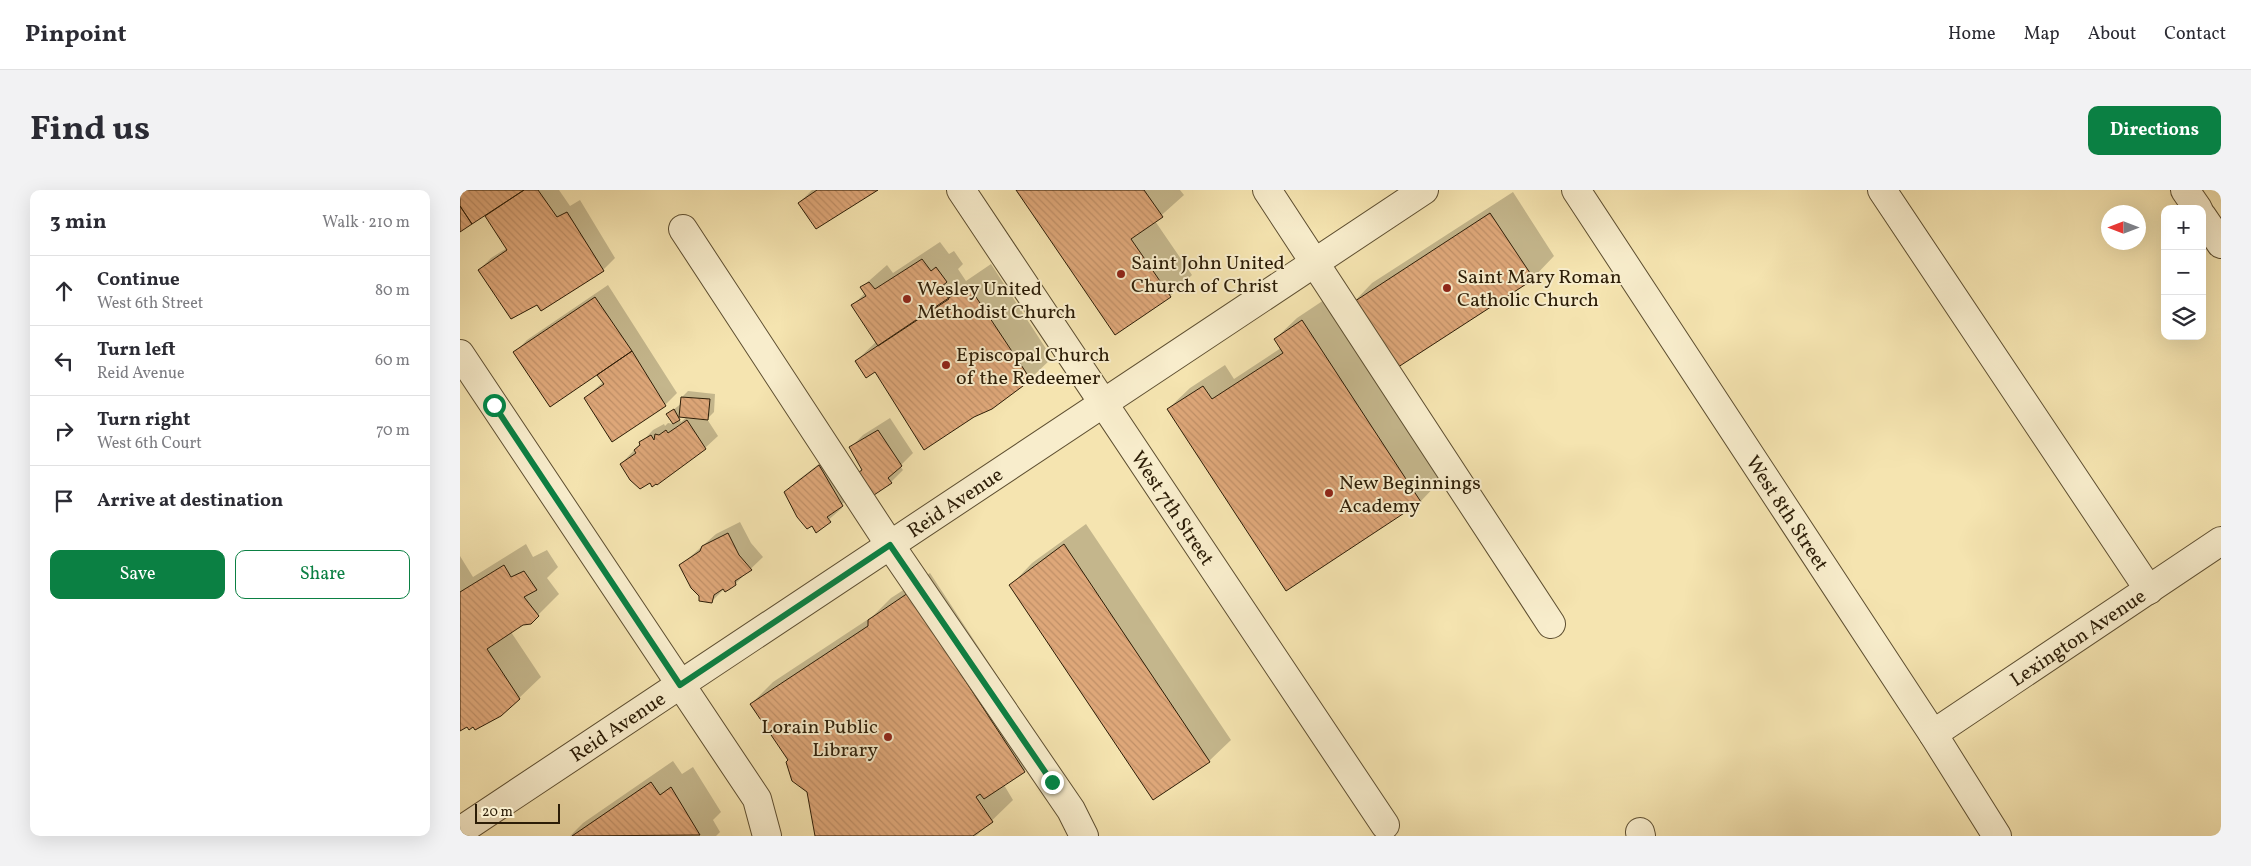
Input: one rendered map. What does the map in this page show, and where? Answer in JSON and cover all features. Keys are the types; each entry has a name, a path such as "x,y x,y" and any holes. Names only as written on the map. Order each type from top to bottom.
{"street":[{"name":"West 7th Street","path":"961,190 1105,402 1385,825"},
{"path":"1267,190 1552,624"},
{"name":"Reid Avenue","path":"461,827 680,685 1424,190"},
{"name":"West 8th Street","path":"1576,190 1933,734 1997,836"},
{"path":"1882,190 2149,590"},
{"path":"2185,190 2195,205"},
{"path":"2206,222 2221,244"},
{"path":"684,229 890,545 1071,810 1084,836"},
{"path":"460,354 757,799 767,836"},
{"name":"Lexington Avenue","path":"1933,734 2221,542"}],"building":[{"path":"460,190 524,190 472,224 460,206"},
{"path":"524,190 538,190 557,217 567,212 604,271 541,311 537,305 511,319 478,270 507,250 485,216"},
{"path":"817,190 878,190 816,229 798,203"},
{"path":"1016,190 1144,190 1163,217 1131,239 1171,297 1115,335"},
{"path":"460,206 472,224 460,232"},
{"path":"1490,213 1534,279 1392,371 1349,305"},
{"path":"922,259 931,271 936,267 947,282 941,287 949,299 878,346 851,305 866,296 860,287 869,282 875,289"},
{"path":"968,285 1031,380 992,409 974,417 924,450 875,372 866,378 855,361"},
{"path":"595,297 632,351 550,407 513,352"},
{"path":"1302,320 1421,502 1286,591 1167,409 1203,386 1212,399 1283,353 1274,339"},
{"path":"632,351 666,406 612,442 584,398 604,384 597,375"},
{"path":"681,397 710,399 708,420 679,417"},
{"path":"674,409 680,420 673,424 666,414"},
{"path":"687,420 706,449 657,485 652,487 650,483 640,489 630,480 620,464 636,453 634,450 640,445 639,442 651,435 654,440 655,434 659,435 666,430 668,433"},
{"path":"878,430 902,466 888,478 892,483 874,495 859,472 862,470 849,447"},
{"path":"819,465 843,506 827,517 831,522 816,533 812,526 807,529 797,517 784,492"},
{"path":"728,533 739,555 752,570 735,581 736,585 730,589 725,592 723,589 714,595 712,603 699,601 699,596 691,588 679,565 700,551 702,546"},
{"path":"1064,544 1210,762 1153,800 1009,585"},
{"path":"504,565 511,577 524,571 537,590 524,597 539,616 531,624 523,625 487,649 520,699 501,716 475,730 473,727 469,730 467,727 460,731 460,592"},
{"path":"908,593 1025,772 984,799 980,794 976,797 993,822 973,836 815,836 807,792 792,781 786,762 788,760 750,704 868,626 868,620"},
{"path":"651,782 660,795 671,787 700,835 572,836"}],"place":[{"name":"Saint John United Church of Christ","path":"1121,274"},
{"name":"Saint Mary Roman Catholic Church","path":"1447,288"},
{"name":"Wesley United Methodist Church","path":"907,299"},
{"name":"Episcopal Church of the Redeemer","path":"946,365"},
{"name":"New Beginnings Academy","path":"1329,493"},
{"name":"Lorain Public Library","path":"888,737"}],"route":[{"path":"494,405 680,685 890,545 1052,782"}]}
